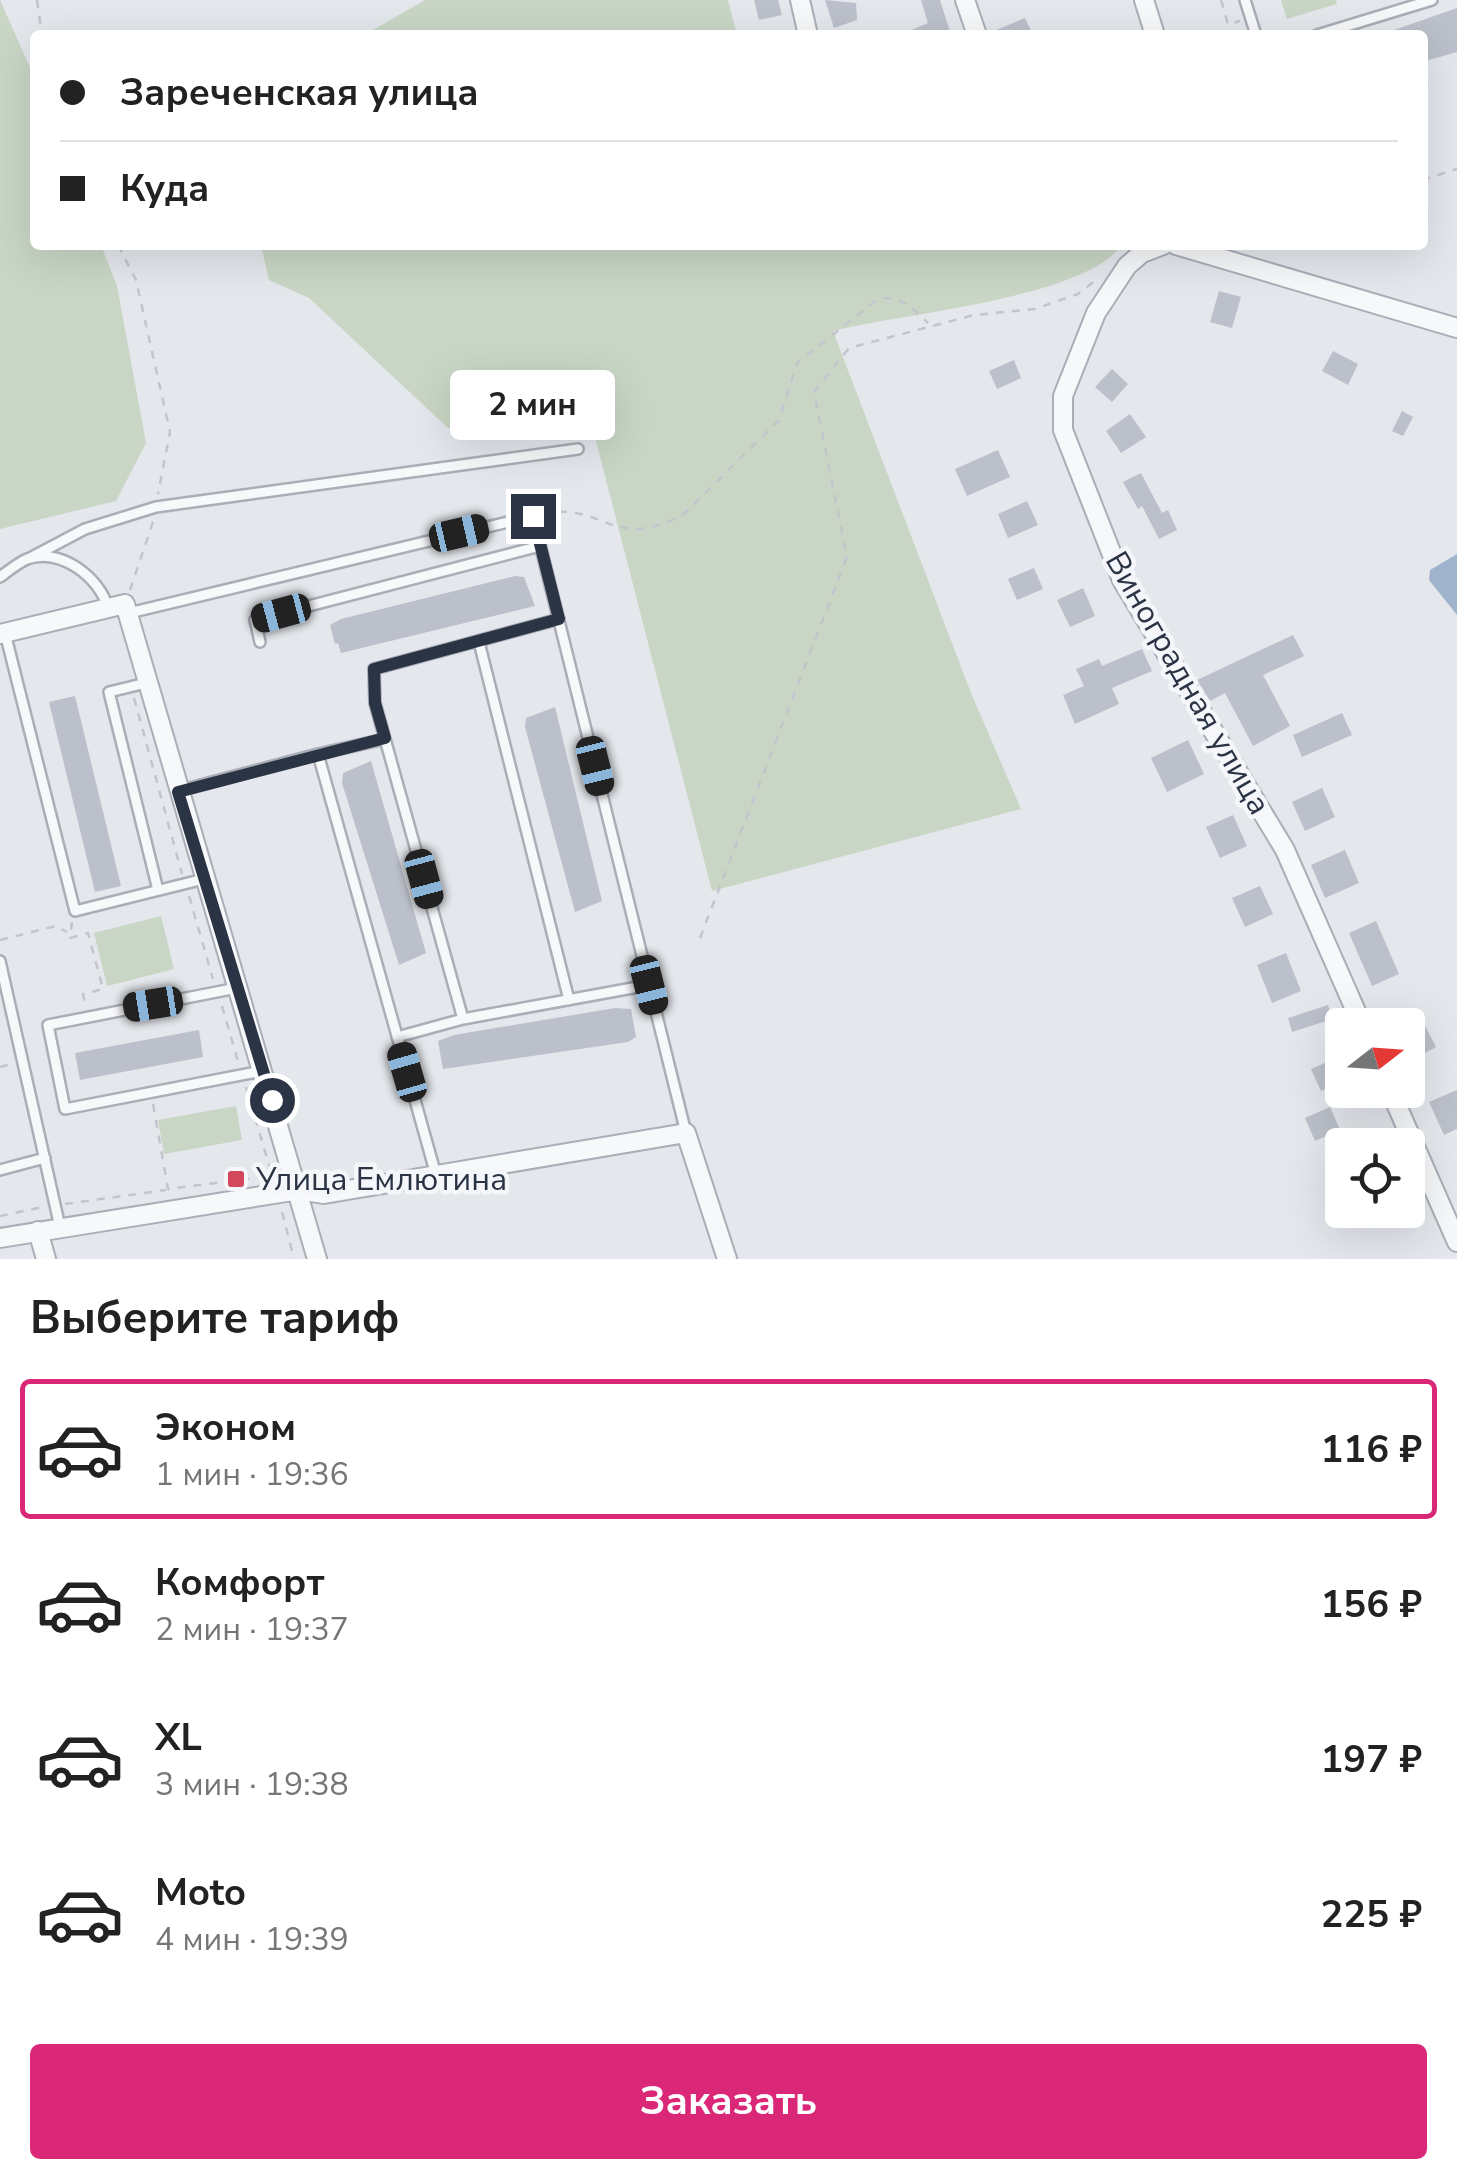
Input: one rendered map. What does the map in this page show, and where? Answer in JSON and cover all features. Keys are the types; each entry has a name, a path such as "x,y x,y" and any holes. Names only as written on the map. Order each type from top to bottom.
{"street":[{"path":"800,0 807,30"},
{"path":"965,0 975,30"},
{"path":"1144,0 1153,30"},
{"name":"Виноградная улица","path":"1150,250 1127,266 1096,313 1064,396 1063,430 1122,580 1285,850 1355,1008"},
{"path":"1193,250 1457,328"},
{"path":"2,634 120,609 300,1190 317,1259"},
{"path":"1398,1108 1457,1242"},
{"path":"0,1238 300,1190 324,1194 686,1133 726,1259"},
{"path":"38,1230 46,1259"}],"lane":[{"path":"1246,0 1255,30"},
{"path":"1333,30 1432,0"},
{"path":"0,577 85,529 156,506 578,450"},
{"path":"30,558 64,562 88,574 120,609 533,516 686,1133"},
{"path":"260,642 254,620 540,546"},
{"path":"463,1020 375,703 374,669 559,619"},
{"path":"2,634 75,912 204,879"},
{"path":"480,642 569,1000"},
{"path":"146,683 109,692 158,890"},
{"path":"178,792 385,738"},
{"path":"318,754 436,1176"},
{"path":"0,961 60,1227"},
{"path":"397,1037 463,1020 649,985"},
{"path":"237,988 88,1014 48,1025 65,1109 262,1071"},
{"path":"0,1170 45,1158"}],"path":[{"path":"37,0 41,30"},
{"path":"1221,0 1228,24 1251,17"},
{"path":"1428,178 1457,169"},
{"path":"120,609 149,541 170,432 136,280 121,250"},
{"path":"700,938 847,557 814,392 850,348 929,324 1035,310 1078,294 1104,274 1127,266"},
{"path":"533,516 579,510 608,527 634,531 666,523 684,514 779,420 797,363 878,299 891,297 906,303 929,324"},
{"path":"75,912 70,938 88,933 102,989 83,994 88,1014"},
{"path":"0,940 56,926 69,932"},
{"path":"152,1092 168,1190"},
{"path":"0,1216 272,1176"}],"green space":[{"path":"0,0 30,68 30,250 103,250 117,286 146,443 116,501 0,529"},
{"path":"425,0 728,0 736,30 373,30"},
{"path":"1281,0 1336,0 1337,4 1287,19"},
{"path":"262,250 1116,250 1102,263 1032,291 833,331 971,693 1021,809 712,891 587,406 448,428 309,298 269,280"},
{"path":"161,916 174,969 107,986 94,933"},
{"path":"236,1106 242,1140 164,1154 158,1120"}],"water":[{"path":"1457,554 1457,615 1429,580 1430,570"}],"building":[{"path":"754,0 778,0 782,15 759,20"},
{"path":"825,0 856,3 857,20 834,28"},
{"path":"921,0 940,0 949,30 911,30 928,23"},
{"path":"1457,8 1457,52 1428,60 1428,30 1394,30"},
{"path":"1025,18 1031,30 996,30"},
{"path":"1219,291 1241,297 1232,328 1210,322"},
{"path":"1333,351 1358,364 1348,385 1322,371"},
{"path":"1014,360 1021,378 997,389 989,371"},
{"path":"1112,369 1128,384 1112,402 1095,387"},
{"path":"1402,411 1413,417 1403,436 1392,431"},
{"path":"1130,414 1146,437 1121,453 1106,431"},
{"path":"998,450 1010,477 967,496 955,469"},
{"path":"1141,473 1162,513 1168,510 1177,530 1159,539 1142,506 1138,509 1123,482"},
{"path":"1027,501 1038,525 1008,538 998,514"},
{"path":"1034,568 1043,589 1017,600 1008,579"},
{"path":"524,577 535,606 341,653 338,643 335,644 330,625 341,619"},
{"path":"1083,588 1095,616 1070,627 1057,600"},
{"path":"1293,635 1304,656 1263,675 1290,726 1253,746 1225,693 1210,701 1197,680"},
{"path":"1142,649 1152,671 1112,688 1119,704 1075,724 1063,695 1084,686 1076,669 1099,659 1102,666"},
{"path":"75,696 121,886 95,892 49,702"},
{"path":"555,707 602,901 575,912 525,727 526,718"},
{"path":"1342,713 1352,735 1302,757 1293,735"},
{"path":"1188,740 1204,774 1167,792 1151,758"},
{"path":"371,761 426,953 399,965 342,783 343,773"},
{"path":"1322,788 1335,817 1305,831 1292,802"},
{"path":"1233,815 1247,846 1220,858 1206,827"},
{"path":"1345,850 1359,883 1325,898 1311,865"},
{"path":"1260,886 1273,914 1245,927 1232,898"},
{"path":"1376,921 1399,974 1372,986 1349,933"},
{"path":"1286,953 1301,991 1272,1003 1257,965"},
{"path":"1328,1005 1329,1008 1325,1008 1325,1021 1292,1032 1288,1018"},
{"path":"615,1008 631,1009 636,1037 628,1042 443,1069 438,1041 454,1035"},
{"path":"1425,1026 1436,1047 1425,1053"},
{"path":"199,1030 203,1057 80,1080 75,1053"},
{"path":"1325,1063 1325,1089 1321,1091 1311,1069"},
{"path":"1457,1090 1457,1129 1444,1135 1429,1102"},
{"path":"1330,1108 1339,1128 1325,1128 1325,1137 1315,1141 1305,1118"}],"place":[{"name":"Улица Емлютина","path":"236,1179"}],"route":[{"path":"272,1100 178,792 385,738 375,703 374,669 559,619 533,516"}]}
